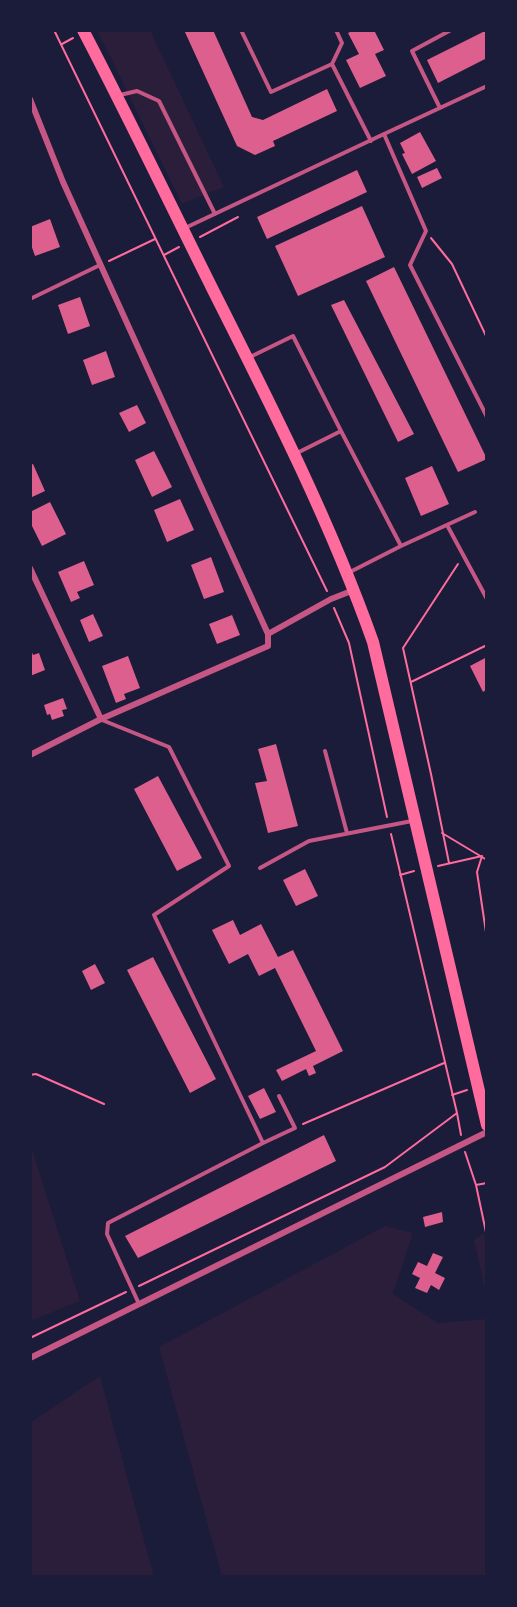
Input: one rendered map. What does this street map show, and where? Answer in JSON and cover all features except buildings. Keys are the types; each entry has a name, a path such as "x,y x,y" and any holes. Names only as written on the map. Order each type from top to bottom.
{"main road":[{"path":"83,30 248,359 294,454 354,589 373,642 487,1125"}],"street":[{"path":"30,99 63,182 268,634 268,646 101,719 30,755"},
{"path":"30,568 101,719"},
{"path":"268,634 331,599 354,589"},
{"path":"30,1358 487,1132"}],"lane":[{"path":"241,30 271,92 332,64 342,43 336,30"},
{"path":"440,108 412,51 451,30"},
{"path":"332,64 371,141"},
{"path":"183,230 487,86"},
{"path":"117,96 137,91 159,102 215,214"},
{"path":"384,134 426,231 410,264 487,417"},
{"path":"30,299 101,264"},
{"path":"248,359 293,336 401,546"},
{"path":"294,454 341,431"},
{"path":"348,573 475,512"},
{"path":"447,525 487,599"},
{"path":"101,719 169,747 229,866 154,915 263,1143"},
{"path":"325,751 347,833"},
{"path":"260,868 309,841 416,820"},
{"path":"139,1304 107,1234 108,1223 295,1128 279,1096"}],"path":[{"path":"426,231 452,264 487,338"},
{"path":"101,264 156,239"},
{"path":"464,555 403,648 448,863 482,856"},
{"path":"411,682 487,645"},
{"path":"442,833 487,860"},
{"path":"482,856 477,872 487,939"},
{"path":"295,1128 444,1062"},
{"path":"30,1075 36,1074 104,1104"},
{"path":"30,1338 385,1167 457,1113"},
{"path":"476,1185 487,1183"},
{"path":"483,1220 487,1237"}],"shaded area":[{"path":"97,30 150,30 224,187 182,204"},
{"path":"30,1143 80,1301 30,1321"},
{"path":"385,1226 413,1233 393,1294 438,1323 487,1319 487,1577 222,1577 159,1347"},
{"path":"484,1233 487,1250 487,1298 474,1240"},
{"path":"100,1376 154,1577 30,1577 30,1423"}]}
